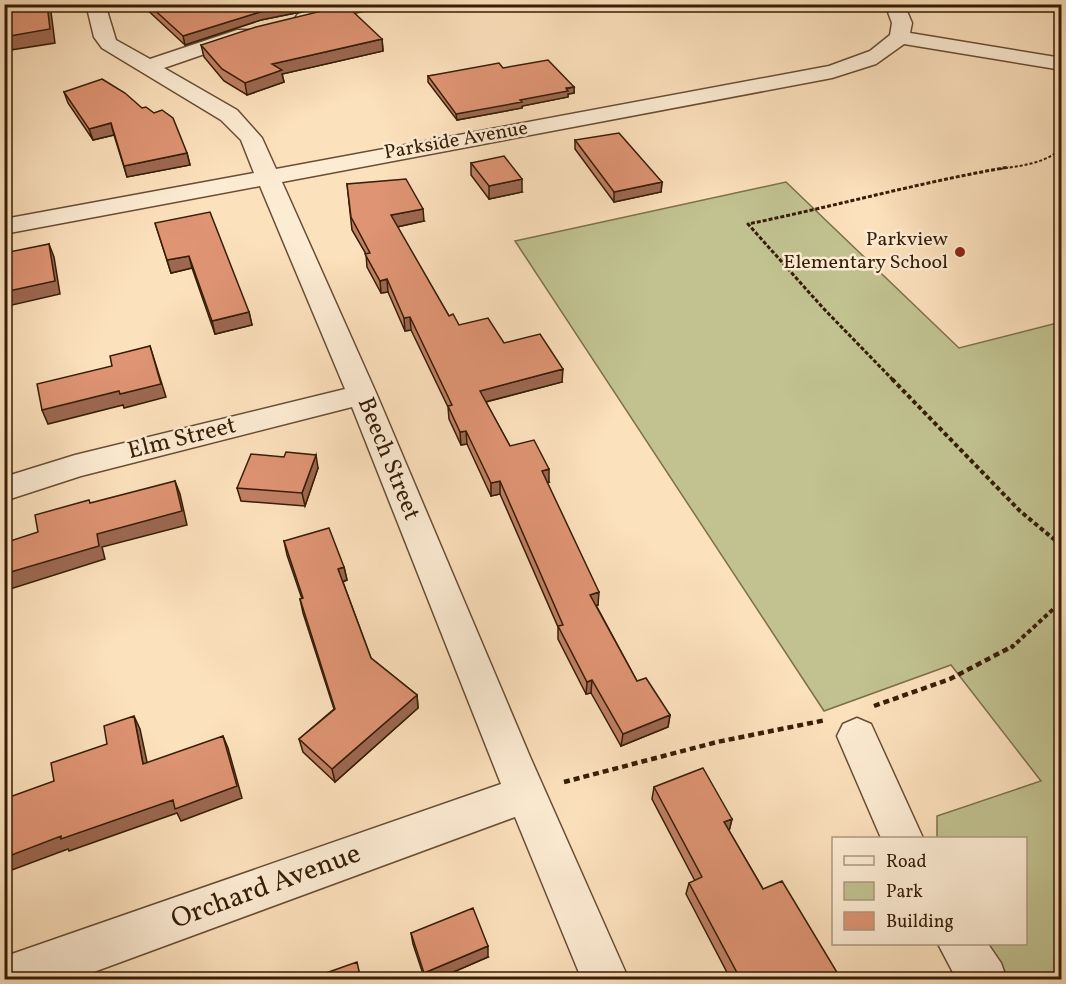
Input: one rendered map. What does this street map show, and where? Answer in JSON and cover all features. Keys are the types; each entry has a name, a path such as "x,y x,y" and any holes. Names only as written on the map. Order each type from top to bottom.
{"street":[{"name":"Beech Street","path":"95,4 104,37 109,44 229,115 251,138 362,395 545,788 606,980"},
{"path":"284,24 368,4"},
{"path":"894,4 902,23 900,37 1062,64"},
{"path":"147,67 262,29"},
{"name":"Parkside Avenue","path":"4,227 832,72 868,60 900,37"},
{"name":"Elm Street","path":"4,489 75,466 362,395"},
{"path":"853,721 902,837"},
{"name":"Orchard Avenue","path":"6,980 545,788"},
{"path":"962,945 984,980"}],"path":[{"path":"1062,146 1058,152 1019,166 938,179 827,208 748,224 823,308 1020,511 1062,546"},
{"path":"545,788 717,742 853,721 996,657 1039,625 1062,601"}],"green space":[{"path":"786,182 959,348 1061,322 1061,979 1002,979 979,945 1027,945 1027,837 937,837 937,816 1041,781 951,665 824,711 515,241"}],"building":[{"path":"4,4 47,4 50,29 4,37"},
{"path":"148,4 182,4 184,9 202,4 297,4 260,12 183,36"},
{"path":"346,5 382,39 272,64 282,70 245,83 222,69 201,45 256,27"},
{"path":"548,60 574,87 566,88 568,91 520,100 522,102 456,114 428,76 499,63 503,68"},
{"path":"102,79 125,93 142,108 146,107 154,113 162,110 173,118 187,153 124,166 111,123 89,129 64,92"},
{"path":"619,133 662,182 614,192 575,140"},
{"path":"504,156 522,179 489,186 471,163"},
{"path":"406,179 423,209 391,215 449,316 453,314 459,325 488,318 504,343 540,334 563,369 480,391 510,446 534,440 549,469 542,471 599,592 590,595 637,681 646,678 670,715 623,734 592,680 587,682 558,626 563,625 500,481 491,483 466,431 460,432 448,406 452,405 410,317 404,318 387,279 380,281 365,254 370,253 351,217 347,184"},
{"path":"210,212 249,312 212,321 189,256 167,260 155,223"},
{"path":"49,244 55,281 4,292 4,253"},
{"path":"150,346 161,384 120,394 119,391 42,410 37,384 112,366 110,356"},
{"path":"286,452 316,455 302,493 237,488 251,454 284,457"},
{"path":"175,481 182,511 97,534 99,546 4,574 4,543 38,532 35,515 89,500 90,503"},
{"path":"329,528 344,567 338,569 371,658 417,695 332,769 299,739 335,709 284,541"},
{"path":"134,716 143,764 223,736 237,786 175,809 173,800 61,839 61,836 4,858 4,799 54,781 51,763 107,744 104,726"},
{"path":"703,768 732,819 724,822 763,889 782,881 841,979 741,980 689,883 702,877 654,787"},
{"path":"473,908 488,946 424,973 411,933"},
{"path":"357,962 361,980 306,980"}],"place":[{"name":"Parkview Elementary School","path":"960,252"}]}
